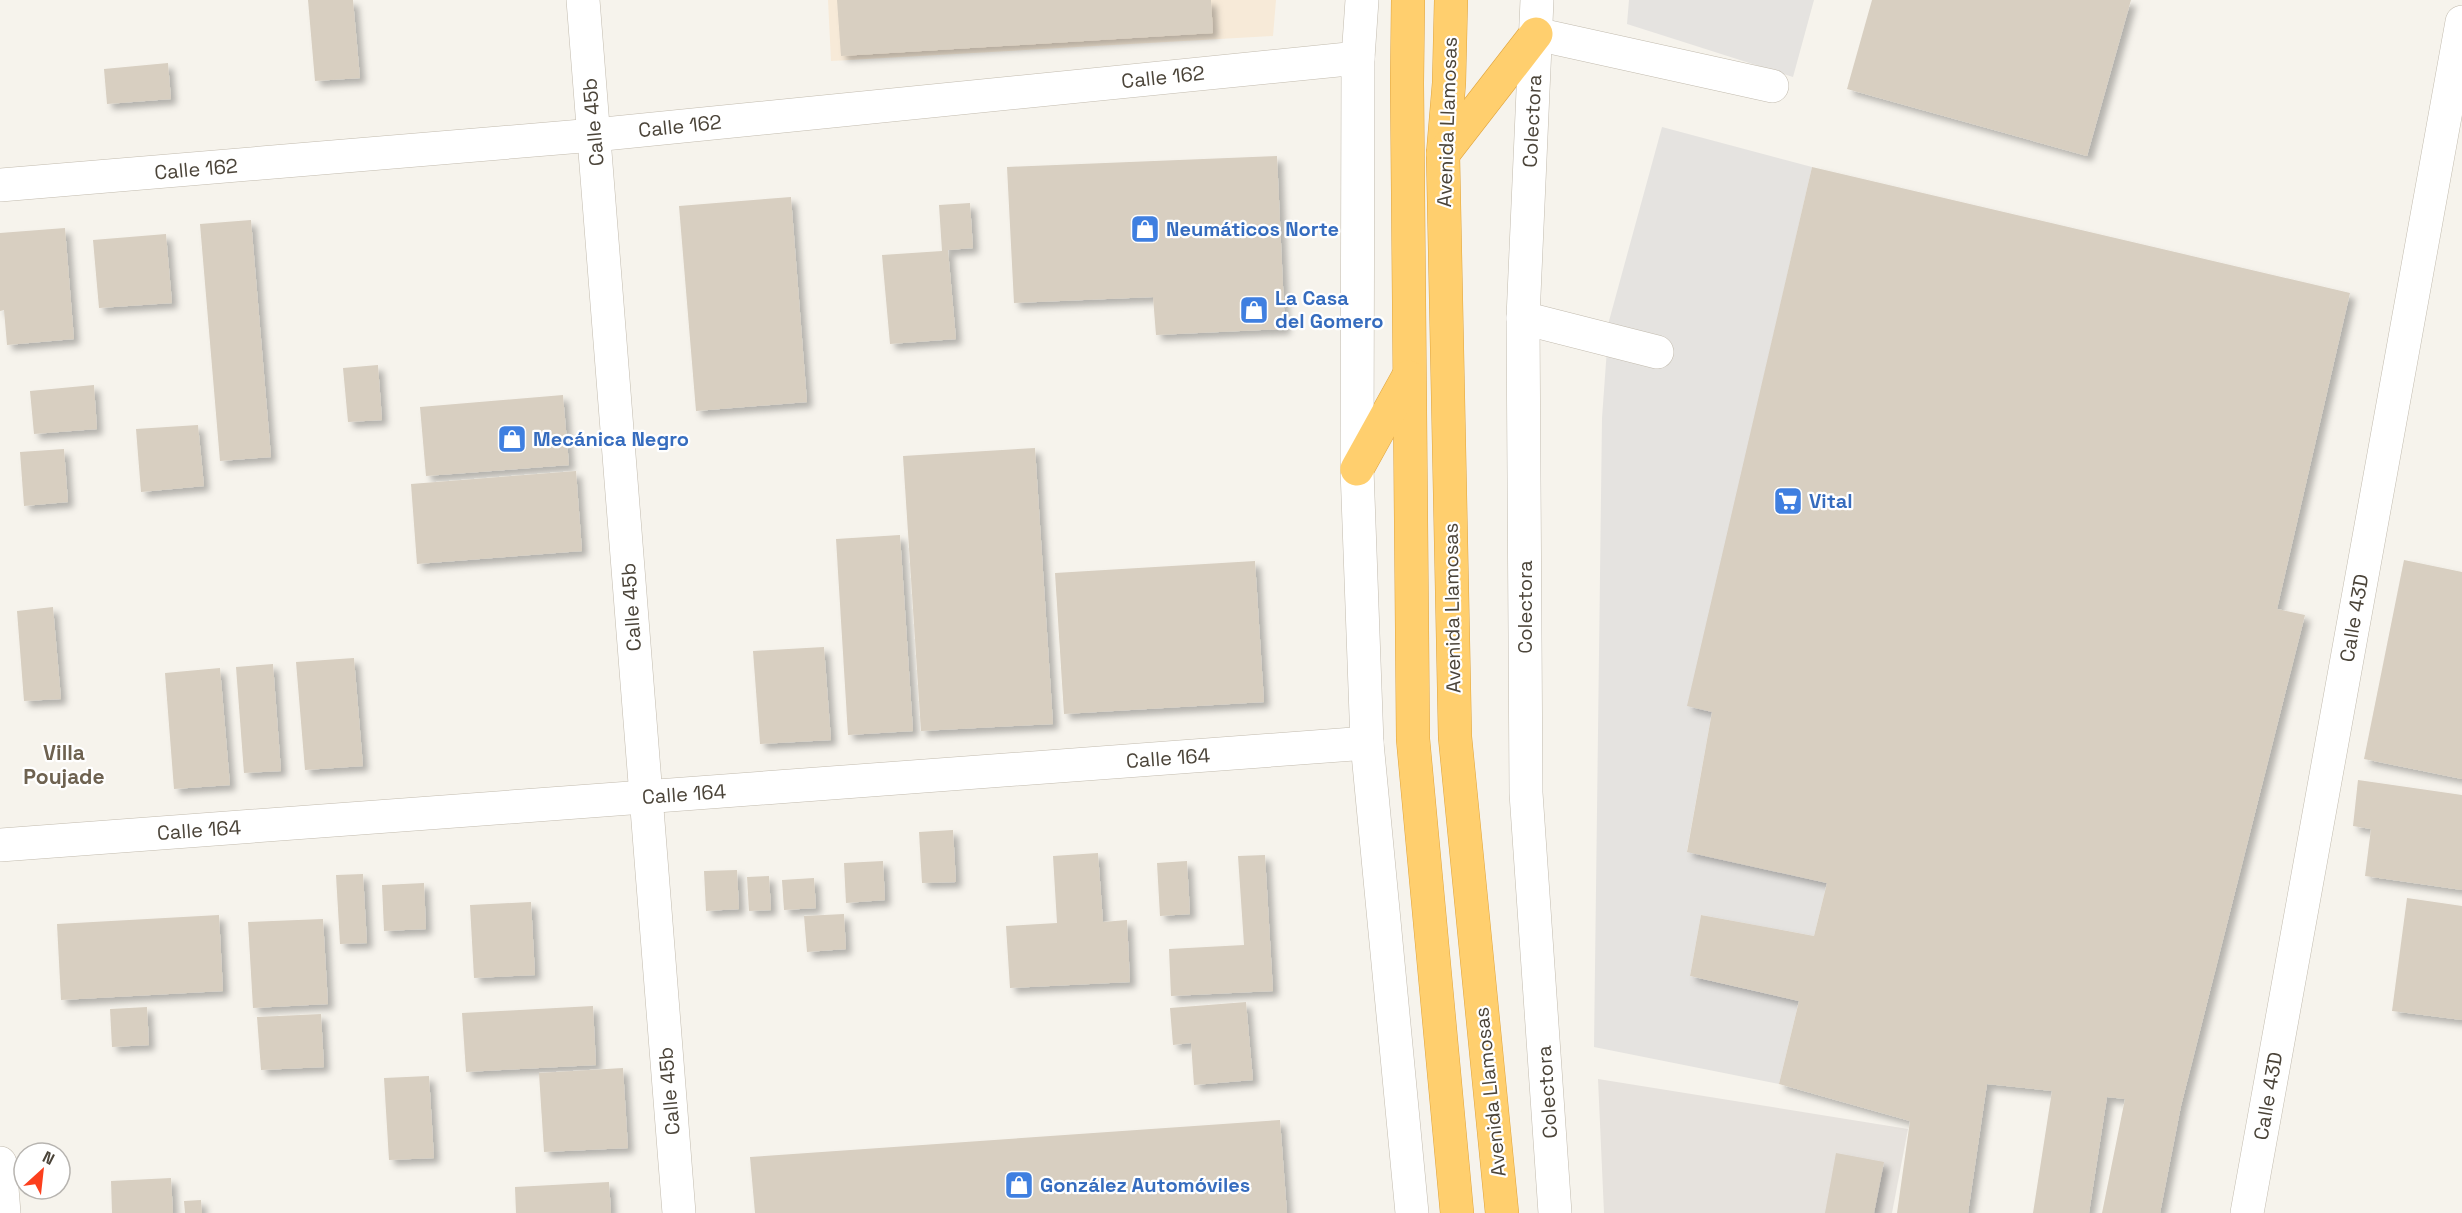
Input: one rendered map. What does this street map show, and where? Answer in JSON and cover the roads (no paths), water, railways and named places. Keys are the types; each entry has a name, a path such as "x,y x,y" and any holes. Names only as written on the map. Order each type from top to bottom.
{"highway":[{"name":"Avenida Llamosas","path":"1408,0 1413,740 1457,1213"},
{"name":"Avenida Llamosas","path":"1451,0 1449,83 1443,154 1455,737 1502,1213"},
{"path":"1443,154 1536,34"},
{"path":"1357,469 1409,375"}],"street":[{"name":"Calle 45b","path":"583,0 679,1213"},
{"path":"1362,0 1359,58 1357,469 1367,743 1412,1213"},
{"name":"Colectora","path":"1537,0 1523,318 1526,793 1555,1213"},
{"name":"Calle 43D","path":"2247,1213 2462,22"},
{"path":"1536,34 1772,87"},
{"name":"Calle 162","path":"0,185 594,135 1359,58"},
{"path":"1523,318 1657,352"},
{"name":"Calle 164","path":"0,845 1367,743"},
{"path":"0,1163 4,1213"}],"place":[{"name":"Neumáticos Norte","path":"1145,229"},
{"name":"La Casa del Gomero","path":"1254,310"},
{"name":"Mecánica Negro","path":"512,439"},
{"name":"Vital","path":"1788,501"},
{"name":"González Automóviles","path":"1019,1185"}],"district":[{"name":"Villa Poujade","path":"64,764"}]}
